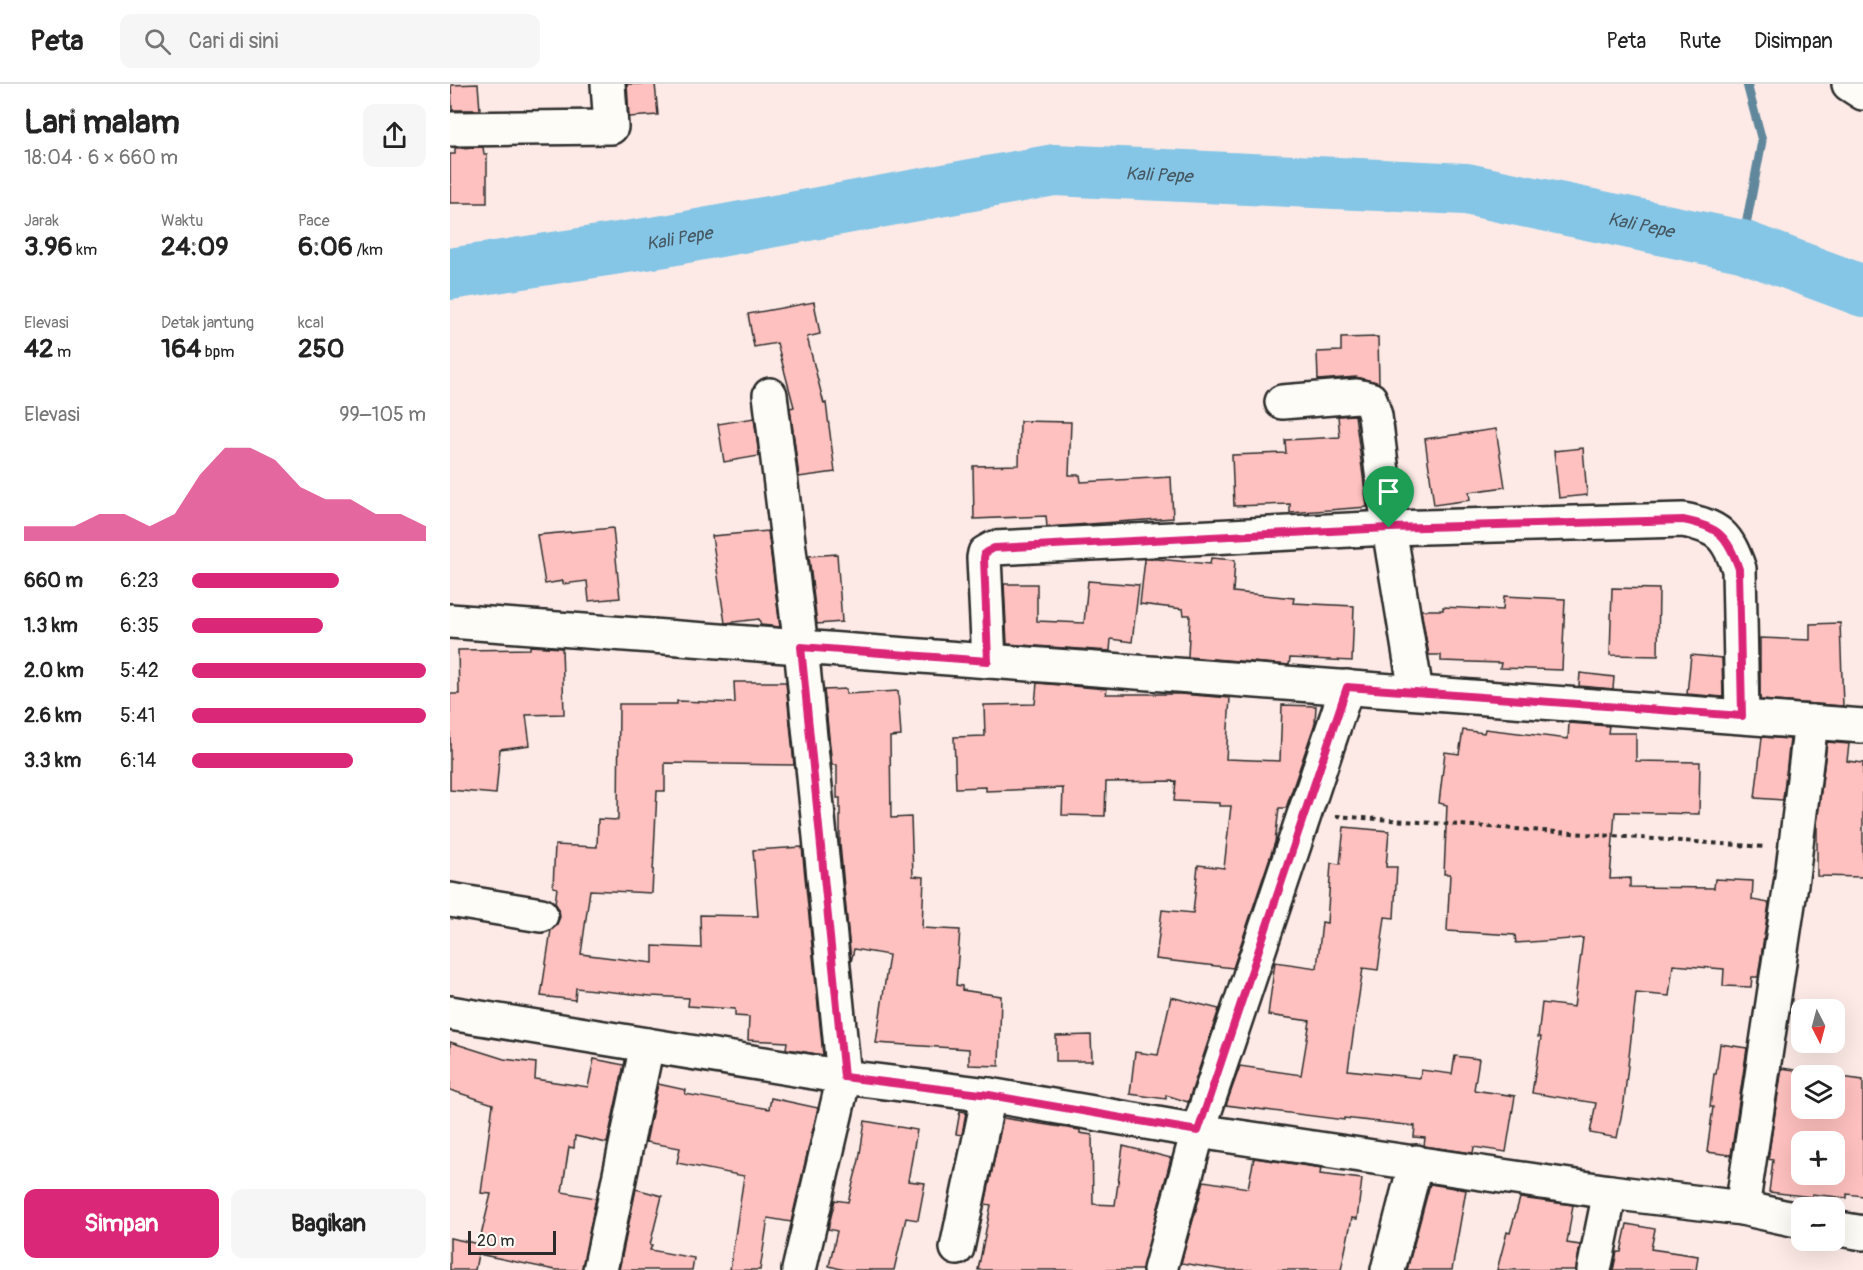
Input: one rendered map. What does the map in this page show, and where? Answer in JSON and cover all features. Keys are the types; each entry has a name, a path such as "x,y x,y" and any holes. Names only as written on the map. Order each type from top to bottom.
{"street":[{"path":"450,129 611,127 608,84"},
{"path":"1849,84 1863,93"},
{"path":"770,395 801,647 844,1077 799,1270"},
{"path":"1282,402 1357,396 1370,399 1375,416 1389,528 1416,692"},
{"path":"988,661 984,558 989,549 1389,528 1683,520 1705,524 1720,534 1731,546 1739,569 1742,716"},
{"path":"450,621 1863,726"},
{"path":"1160,1270 1198,1131 1347,687"},
{"path":"1742,1209 1796,849 1811,722"},
{"path":"450,900 541,915"},
{"path":"450,1013 844,1077 989,1095 1198,1131 1610,1192 1742,1209 1791,1219"},
{"path":"600,1270 647,1045"},
{"path":"957,1248 989,1095"},
{"path":"1388,1270 1416,1162"},
{"path":"1594,1270 1610,1192"},
{"path":"1845,1230 1863,1233"}],"path":[{"path":"1306,814 1796,849"}],"building":[{"path":"478,84 480,110 452,110 451,85"},
{"path":"627,84 655,84 658,115 629,117"},
{"path":"483,147 484,154 487,154 487,203 450,203 450,154 455,154 455,148"},
{"path":"814,302 820,334 807,337 824,404 826,403 835,472 799,477 790,408 794,407 777,343 754,347 748,314"},
{"path":"1378,337 1379,383 1356,377 1318,380 1317,352 1341,351 1341,338"},
{"path":"1355,415 1367,507 1290,513 1290,504 1234,506 1232,455 1286,453 1285,440 1340,437 1338,416"},
{"path":"754,418 759,456 724,462 718,424"},
{"path":"1020,421 1071,422 1069,475 1080,475 1081,482 1171,477 1173,518 1047,527 1046,516 974,519 973,466 1019,465"},
{"path":"1496,429 1505,487 1469,492 1470,500 1434,505 1425,439"},
{"path":"1583,448 1587,495 1559,498 1554,451"},
{"path":"613,528 620,598 589,601 587,581 545,584 537,535"},
{"path":"768,531 780,627 761,625 759,619 725,623 712,536"},
{"path":"837,554 842,622 817,624 809,556"},
{"path":"1211,558 1235,560 1233,592 1294,598 1293,603 1354,606 1352,661 1290,658 1289,665 1188,657 1190,615 1184,615 1183,609 1140,604 1145,559 1210,564"},
{"path":"1088,581 1139,585 1132,642 1111,639 1110,651 1007,644 1004,584 1037,584 1037,621 1084,623"},
{"path":"1612,588 1659,589 1658,656 1610,655"},
{"path":"1504,596 1565,599 1562,670 1500,668 1501,663 1441,661 1441,655 1429,655 1421,610 1443,610 1443,607 1503,610"},
{"path":"1840,623 1843,706 1760,700 1760,638 1810,640 1810,624"},
{"path":"530,646 562,648 564,714 526,715 530,745 500,749 496,794 450,790 450,694 459,694 458,650 530,649"},
{"path":"1691,655 1722,658 1723,697 1687,694"},
{"path":"1580,673 1614,677 1613,689 1579,686"},
{"path":"734,682 786,682 794,765 665,763 665,791 657,791 652,893 590,890 581,954 653,963 653,946 701,948 700,915 758,916 753,850 802,847 823,1055 786,1049 787,1042 748,1040 749,1017 735,1016 735,1009 688,1006 689,998 576,988 575,1000 541,996 551,930 556,926 560,917 555,903 557,888 553,887 555,845 597,847 598,819 618,820 619,704 677,704 677,701 735,703"},
{"path":"1037,683 1107,689 1106,694 1180,694 1230,698 1226,759 1280,761 1282,705 1316,706 1315,723 1286,808 1279,808 1275,842 1233,968 1156,959 1162,910 1193,913 1198,865 1224,868 1231,806 1219,806 1219,803 1174,801 1176,781 1106,782 1105,816 1062,815 1063,788 986,791 986,787 956,788 954,737 985,736 984,705 1035,704"},
{"path":"846,689 846,694 898,691 901,736 890,737 891,818 911,817 913,876 924,877 922,928 960,930 956,985 962,986 962,990 1001,996 999,1066 969,1065 969,1049 876,1043 889,955 854,949 851,962 840,844 837,765 832,765 824,690"},
{"path":"1569,723 1609,726 1608,733 1636,733 1636,761 1700,762 1699,814 1615,812 1610,879 1630,878 1630,887 1714,888 1715,879 1753,881 1752,900 1769,903 1758,977 1752,977 1751,987 1723,986 1724,969 1673,965 1669,996 1636,993 1624,1102 1617,1138 1590,1133 1596,1103 1532,1093 1541,1037 1538,1037 1542,1003 1574,1007 1583,938 1516,943 1515,935 1447,931 1450,874 1444,874 1447,805 1439,803 1445,752 1459,754 1463,730 1484,733 1485,729 1568,739"},
{"path":"1762,737 1790,739 1783,800 1755,798"},
{"path":"1827,742 1849,744 1847,761 1863,763 1863,877 1817,876 1817,824"},
{"path":"1344,827 1389,831 1386,867 1397,867 1394,918 1385,917 1378,970 1363,968 1348,1070 1420,1078 1421,1070 1452,1074 1455,1056 1479,1059 1474,1090 1515,1096 1506,1152 1474,1147 1473,1153 1424,1146 1425,1138 1414,1137 1415,1126 1344,1118 1344,1120 1226,1105 1240,1066 1301,1075 1310,1021 1268,1015 1275,962 1317,968 1322,922 1327,923 1331,863 1340,864"},
{"path":"1171,997 1219,1009 1188,1102 1166,1095 1166,1099 1130,1094 1135,1052 1158,1055"},
{"path":"1091,1035 1092,1061 1056,1061 1056,1036"},
{"path":"450,1042 504,1059 536,1063 535,1079 588,1087 594,1059 624,1065 607,1143 575,1136 574,1148 569,1147 562,1192 596,1198 582,1270 555,1270 478,1254 475,1270 450,1270 450,1238 479,1244 491,1194 481,1193 493,1104 450,1090"},
{"path":"1720,1044 1747,1048 1731,1155 1707,1152 1713,1107 1710,1107"},
{"path":"1782,1068 1791,1069 1791,1119 1845,1119 1845,1078 1863,1080 1863,1196 1847,1194 1847,1198 1812,1194 1812,1197 1769,1192 1773,1160 1768,1159"},
{"path":"658,1084 686,1090 685,1094 769,1109 771,1098 818,1108 791,1222 768,1218 760,1270 730,1270 744,1176 677,1163 680,1148 646,1142"},
{"path":"960,1111 966,1112 962,1135 956,1134"},
{"path":"1003,1118 1080,1130 1080,1133 1092,1135 1093,1204 1115,1205 1123,1146 1171,1158 1142,1270 978,1270 991,1205 985,1204"},
{"path":"865,1121 917,1130 908,1181 925,1183 918,1220 906,1218 894,1270 845,1270 829,1266 837,1231 828,1229 835,1200 848,1202 859,1160"},
{"path":"1254,1158 1321,1168 1320,1174 1362,1179 1357,1219 1352,1218 1341,1270 1225,1270 1181,1263 1204,1181 1248,1188"},
{"path":"1430,1184 1466,1190 1452,1270 1407,1270"},
{"path":"636,1189 662,1196 650,1250 694,1258 692,1270 619,1270"},
{"path":"1520,1198 1573,1205 1567,1243 1580,1245 1576,1270 1497,1270 1507,1232 1510,1233"},
{"path":"1627,1224 1655,1229 1651,1249 1698,1256 1696,1270 1613,1270 1617,1252 1621,1252"}],"waterway":[{"path":"1742,246 1762,141 1747,84"},
{"name":"Kali Pepe","path":"450,274 665,241 1054,170 1466,189 1742,246 1863,291"}],"route":[{"path":"1683,520 1705,524 1720,534 1731,546 1739,569 1742,716 1347,687 1198,1131 989,1095 844,1077 801,647 988,661 984,558 989,549 1389,528 1683,520"}]}
